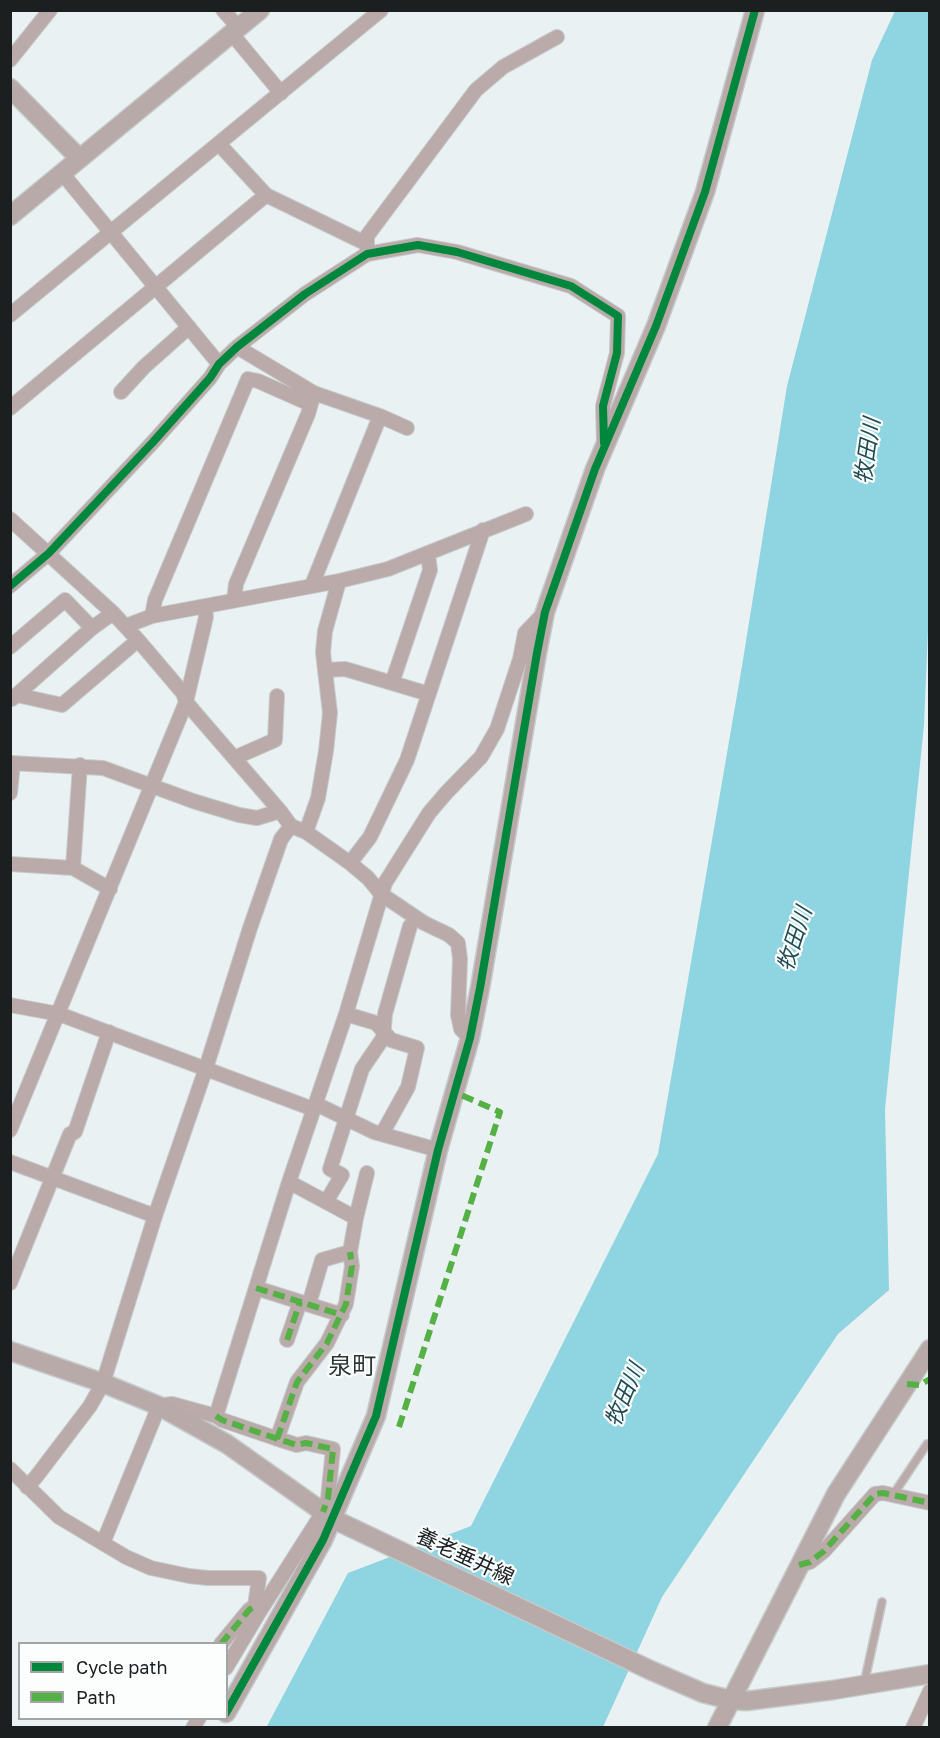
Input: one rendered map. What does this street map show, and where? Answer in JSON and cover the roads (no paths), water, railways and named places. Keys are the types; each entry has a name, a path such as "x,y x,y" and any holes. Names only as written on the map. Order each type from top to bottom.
{"street":[{"path":"10,60 50,10"},
{"path":"223,10 235,31 280,93"},
{"path":"10,216 260,10"},
{"path":"10,315 381,10"},
{"path":"228,1710 288,1606 375,1416 438,1150 470,1038 545,612 595,469 656,326 705,192 755,10"},
{"path":"367,249 367,236 476,90 503,67 557,37"},
{"path":"10,88 79,158"},
{"path":"219,144 266,195 367,249"},
{"path":"62,173 219,364"},
{"path":"10,408 266,195"},
{"path":"10,586 49,553 167,426 237,346 367,249 418,245 457,252 571,286 618,316 617,353 603,406 604,448"},
{"path":"121,392 144,367 189,327"},
{"path":"237,346 312,399"},
{"path":"153,616 155,600 248,379 312,399 380,416 407,428"},
{"path":"234,600 237,584 308,414 312,399"},
{"path":"312,585 380,416"},
{"path":"126,626 153,616 339,581 388,569 526,514"},
{"path":"10,519 126,626 183,693 186,702 291,826 306,832 350,863 368,878 381,894 424,923 449,935 458,943 460,959 458,1015 461,1029 470,1038"},
{"path":"350,863 370,837 407,760 483,530"},
{"path":"392,683 430,570 428,554"},
{"path":"306,832 318,798 326,752 330,712 323,652 324,631 339,581"},
{"path":"10,647 65,600 92,628"},
{"path":"10,1130 186,702 206,617 205,607"},
{"path":"216,1416 289,1182 346,1014 385,883 429,813 482,757 497,729 520,658 525,633 545,612"},
{"path":"14,698 92,628 113,613"},
{"path":"14,698 62,705 138,640"},
{"path":"325,670 345,669 429,694"},
{"path":"234,758 275,740 277,696"},
{"path":"10,793 12,763 80,765 103,768 239,815 257,818 280,811"},
{"path":"73,868 80,765"},
{"path":"27,1486 90,1406 103,1383 155,1216 281,839 291,826"},
{"path":"10,864 73,868 110,889"},
{"path":"326,1202 342,1175 330,1168 362,1069 383,1038 385,1014 410,926"},
{"path":"10,1005 59,1014 346,1117 374,1132 438,1150"},
{"path":"346,1014 376,1023 391,1040 417,1048 408,1086 401,1103 382,1134"},
{"path":"10,1283 70,1134 75,1131 109,1032"},
{"path":"10,1162 155,1216"},
{"path":"277,1439 297,1382 327,1343 346,1305 352,1266 350,1252 366,1173"},
{"path":"289,1182 356,1218"},
{"path":"287,1340 322,1260 350,1252"},
{"path":"256,1288 342,1315"},
{"path":"717,1728 836,1494 930,1349"},
{"name":"養老垂井線","path":"10,1351 103,1383 159,1406 226,1444 328,1516 650,1670 704,1693 731,1700 766,1700 864,1685 929,1680"},
{"path":"103,1543 159,1406 172,1404 216,1416 297,1445 306,1443 333,1449 328,1516 258,1608 228,1664"},
{"path":"10,1469 59,1517 126,1557 151,1568 208,1578 259,1578 258,1608"},
{"path":"799,1565 810,1562 824,1551 875,1494 928,1499"},
{"path":"223,1642 249,1610 258,1608"},
{"path":"914,1728 929,1680"}],"lane":[{"path":"893,1495 927,1444"},
{"path":"864,1685 882,1602"}],"water":[{"name":"牧田川","path":"895,11 929,11 929,607 924,725 885,1109 889,1290 838,1334 662,1597 603,1727 266,1728 348,1573 471,1526 658,1154 742,666 787,386 872,60"}],"district":[{"name":"泉町","path":"352,1366"}]}
